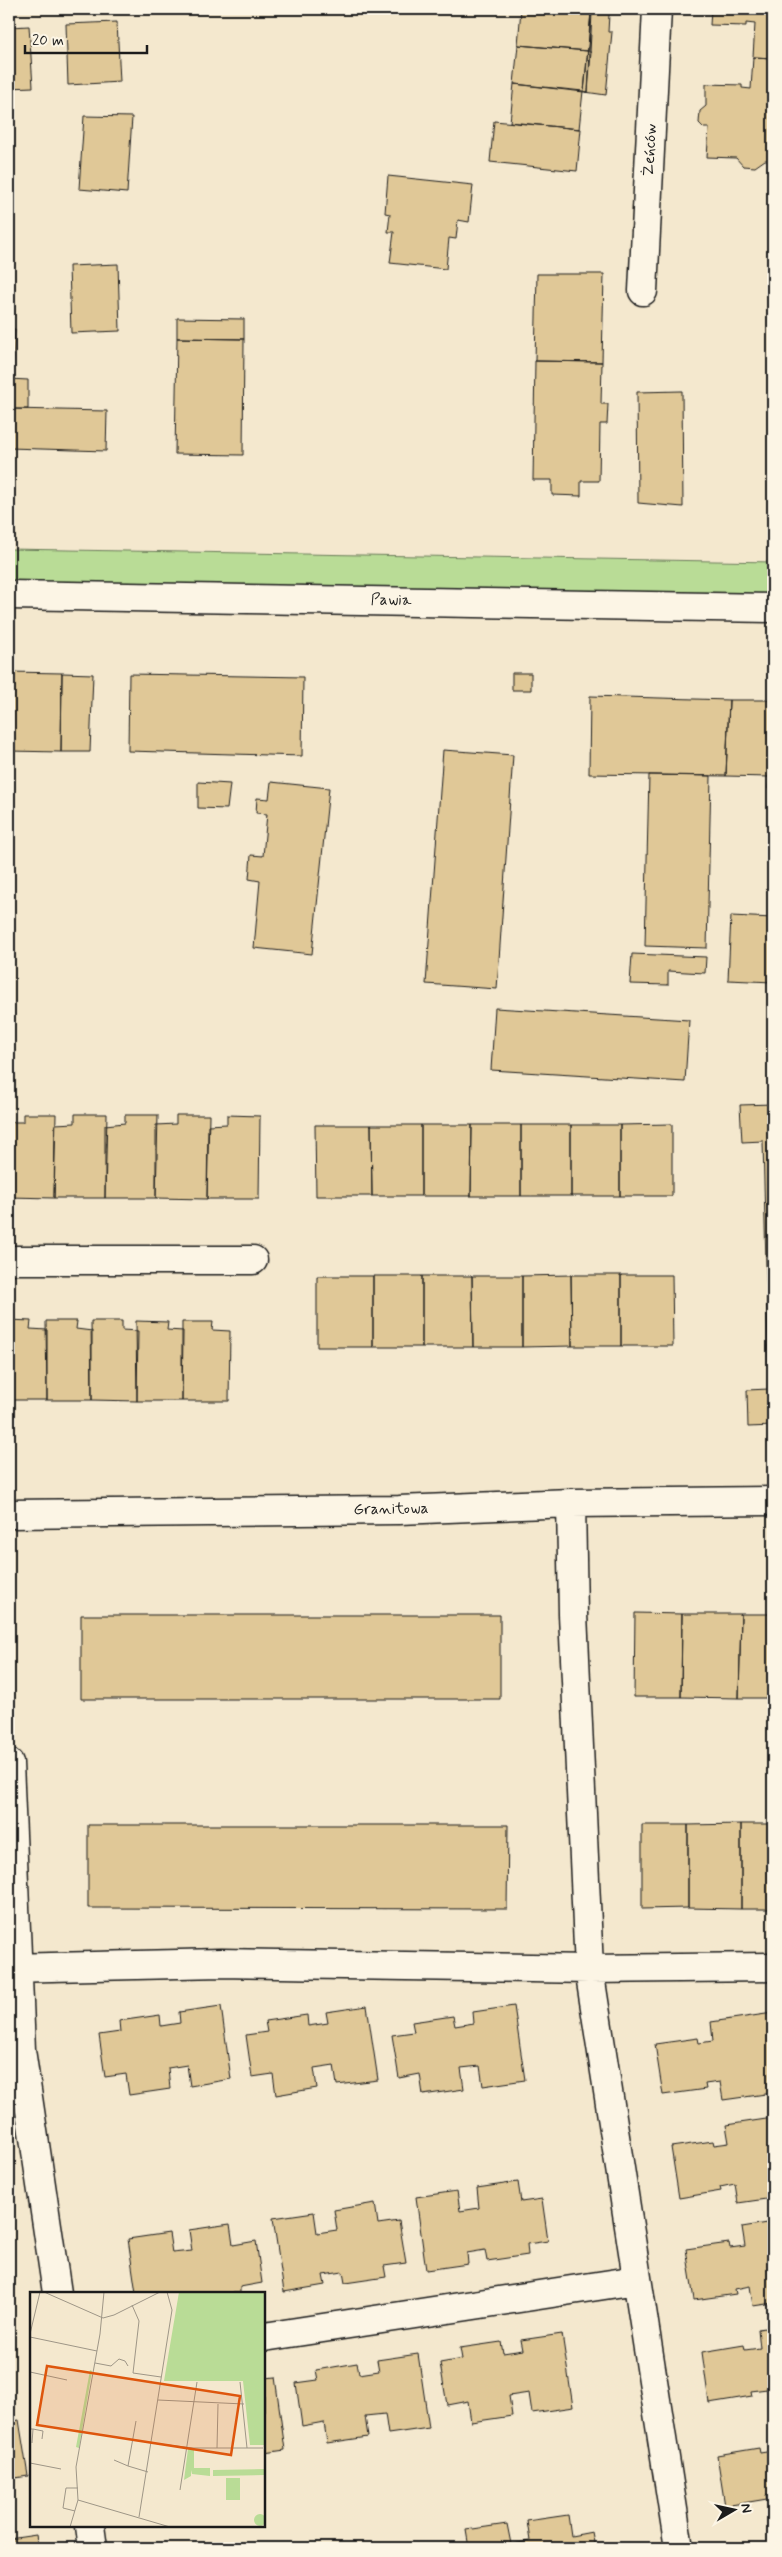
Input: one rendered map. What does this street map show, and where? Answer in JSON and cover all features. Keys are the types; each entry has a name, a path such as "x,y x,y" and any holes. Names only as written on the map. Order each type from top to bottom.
{"street":[{"name":"Żeńców","path":"643,291 657,9"},
{"name":"Pawia","path":"9,595 773,608"},
{"path":"9,1260 253,1260"},
{"name":"Granitowa","path":"9,1514 399,1510 571,1503 773,1501"},
{"path":"571,1503 574,1624 589,1969 679,2548"},
{"path":"9,1763 12,1968 21,2050 57,2292"},
{"path":"12,1968 221,1963 589,1969 773,1967"},
{"path":"265,2337 637,2280"},
{"path":"90,2527 93,2548"}],"green space":[{"path":"9,549 773,562 773,595 9,581"}],"building":[{"path":"521,9 591,12 588,51 518,45"},
{"path":"547,9 592,9 592,13"},
{"path":"711,9 773,9 773,58 753,57 755,24 746,23 746,26 710,25"},
{"path":"591,12 588,92 584,92"},
{"path":"592,13 609,14 608,32 612,32 606,95 585,92 588,92"},
{"path":"117,22 120,82 68,85 66,24"},
{"path":"29,26 33,87 9,88 9,27"},
{"path":"518,45 588,51 584,92 514,84"},
{"path":"753,57 773,58 773,160 765,160 755,167 743,166 736,158 707,157 709,128 704,128 699,123 700,111 706,106 706,84 742,85 742,88 751,89"},
{"path":"514,84 583,91 579,129 510,122"},
{"path":"84,116 132,117 127,193 79,189"},
{"path":"494,121 581,129 577,171 490,162"},
{"path":"388,176 473,185 469,222 458,220 456,239 449,238 446,269 390,263 394,232 388,232 390,214 385,213"},
{"path":"118,264 120,331 71,333 69,266"},
{"path":"537,274 604,274 602,362 535,361"},
{"path":"177,318 244,319 244,339 177,338"},
{"path":"9,329 15,329 13,371 9,371"},
{"path":"177,338 244,339 243,455 175,454"},
{"path":"535,361 602,362 601,404 608,404 607,424 600,424 599,481 581,481 581,496 552,495 552,480 533,480"},
{"path":"9,379 28,380 28,409 10,409 9,413"},
{"path":"682,391 683,507 638,503 637,392"},
{"path":"10,409 107,411 106,451 9,448"},
{"path":"9,672 62,673 61,752 9,751"},
{"path":"62,673 93,674 90,752 61,752"},
{"path":"512,673 531,673 531,690 512,690"},
{"path":"129,674 303,677 302,756 128,751"},
{"path":"590,696 729,700 726,776 589,774"},
{"path":"729,700 773,700 773,789 768,789 769,777 726,776"},
{"path":"443,750 513,755 497,989 426,984"},
{"path":"649,775 711,776 707,948 645,946"},
{"path":"198,782 230,784 227,809 198,808"},
{"path":"271,782 329,788 312,954 254,948 260,881 249,879 251,855 263,856 267,814 256,813 257,798 269,799"},
{"path":"731,916 773,918 773,982 728,980"},
{"path":"632,954 706,957 705,973 668,971 668,985 630,984"},
{"path":"495,1008 689,1020 685,1082 491,1070"},
{"path":"773,1104 773,1426 748,1427 747,1390 769,1389 763,1141 742,1142 740,1105"},
{"path":"23,1114 56,1114 54,1198 9,1197 9,1122 23,1122"},
{"path":"75,1114 107,1114 105,1198 54,1198 55,1124 75,1123"},
{"path":"125,1115 158,1115 156,1198 105,1198 105,1125 125,1123"},
{"path":"176,1115 209,1115 207,1199 156,1198 156,1125 176,1124"},
{"path":"227,1115 260,1116 259,1199 207,1199 208,1125 227,1124"},
{"path":"672,1124 672,1196 620,1196 620,1125"},
{"path":"315,1125 371,1125 372,1196 316,1196"},
{"path":"371,1125 421,1125 421,1196 372,1196"},
{"path":"421,1125 472,1125 471,1196 421,1196"},
{"path":"472,1125 521,1125 521,1196 471,1196"},
{"path":"521,1125 571,1125 571,1196 521,1196"},
{"path":"571,1125 620,1125 620,1196 571,1196"},
{"path":"571,1275 572,1346 522,1347 522,1276"},
{"path":"571,1275 621,1275 621,1346 572,1346"},
{"path":"621,1275 672,1275 673,1346 621,1346"},
{"path":"317,1276 373,1276 373,1347 317,1347"},
{"path":"373,1276 422,1276 422,1347 373,1347"},
{"path":"422,1276 472,1276 473,1347 422,1347"},
{"path":"472,1276 522,1276 522,1347 473,1347"},
{"path":"9,1320 31,1321 30,1329 47,1330 47,1400 9,1400"},
{"path":"46,1321 77,1321 76,1329 92,1331 92,1400 47,1400"},
{"path":"91,1321 122,1321 122,1330 138,1331 137,1401 92,1400"},
{"path":"136,1321 168,1322 167,1330 183,1331 182,1401 137,1401"},
{"path":"182,1322 213,1322 212,1330 230,1331 229,1401 182,1401"},
{"path":"635,1613 682,1614 681,1697 634,1697"},
{"path":"682,1614 741,1614 739,1698 681,1697"},
{"path":"741,1614 773,1614 773,1698 739,1698"},
{"path":"81,1615 500,1615 500,1699 81,1699"},
{"path":"741,1824 773,1824 773,1909 741,1909"},
{"path":"741,1824 741,1909 688,1908 688,1825"},
{"path":"88,1825 508,1825 507,1909 88,1908"},
{"path":"642,1825 688,1825 688,1908 642,1909"},
{"path":"221,2006 231,2079 190,2086 187,2065 168,2068 170,2089 129,2095 126,2074 105,2077 99,2035 120,2032 119,2021 160,2015 161,2026 180,2023 179,2012"},
{"path":"367,2006 378,2080 337,2085 334,2065 314,2068 317,2088 276,2095 273,2074 252,2077 246,2035 267,2032 265,2021 307,2015 308,2026 328,2023 326,2012"},
{"path":"514,2006 525,2080 483,2086 480,2066 461,2068 464,2089 423,2095 420,2074 399,2078 392,2035 414,2032 412,2022 453,2016 455,2026 474,2023 473,2012"},
{"path":"773,2013 773,2093 723,2100 720,2082 705,2084 706,2089 663,2095 655,2044 698,2038 699,2043 713,2041 711,2022"},
{"path":"773,2118 773,2198 738,2203 735,2184 720,2187 721,2191 679,2198 671,2147 713,2141 714,2145 729,2143 726,2125"},
{"path":"518,2182 521,2202 542,2199 548,2241 527,2244 528,2255 487,2261 485,2250 467,2253 468,2264 426,2270 416,2197 457,2191 460,2211 479,2208 477,2188"},
{"path":"375,2203 378,2224 399,2221 406,2263 384,2266 386,2277 345,2283 343,2272 323,2275 325,2285 284,2292 273,2218 314,2212 317,2233 337,2230 334,2210"},
{"path":"773,2222 773,2303 753,2306 750,2286 735,2289 736,2294 694,2300 686,2249 729,2243 730,2248 745,2246 742,2227"},
{"path":"230,2224 233,2245 256,2241 262,2283 240,2287 240,2292 136,2292 128,2239 169,2233 172,2253 192,2251 189,2230"},
{"path":"773,2327 773,2407 769,2408 767,2389 751,2391 752,2396 709,2403 702,2352 744,2345 745,2350 760,2348 758,2329"},
{"path":"562,2334 573,2407 532,2413 529,2393 509,2396 512,2416 471,2422 468,2401 447,2405 440,2363 462,2359 460,2348 501,2342 503,2353 523,2350 521,2340"},
{"path":"418,2354 429,2428 388,2434 385,2414 365,2416 368,2437 327,2443 324,2422 302,2426 296,2383 318,2380 316,2370 357,2363 359,2374 379,2371 377,2360"},
{"path":"275,2377 285,2450 265,2453 265,2378"},
{"path":"19,2420 28,2476 9,2479 9,2422"},
{"path":"759,2448 760,2453 773,2451 773,2494 766,2495 767,2499 725,2506 717,2455"},
{"path":"568,2515 571,2536 592,2532 595,2548 469,2548 466,2530 507,2524 511,2544 530,2541 527,2521"},
{"path":"36,2535 38,2548 9,2548 9,2539"}]}
